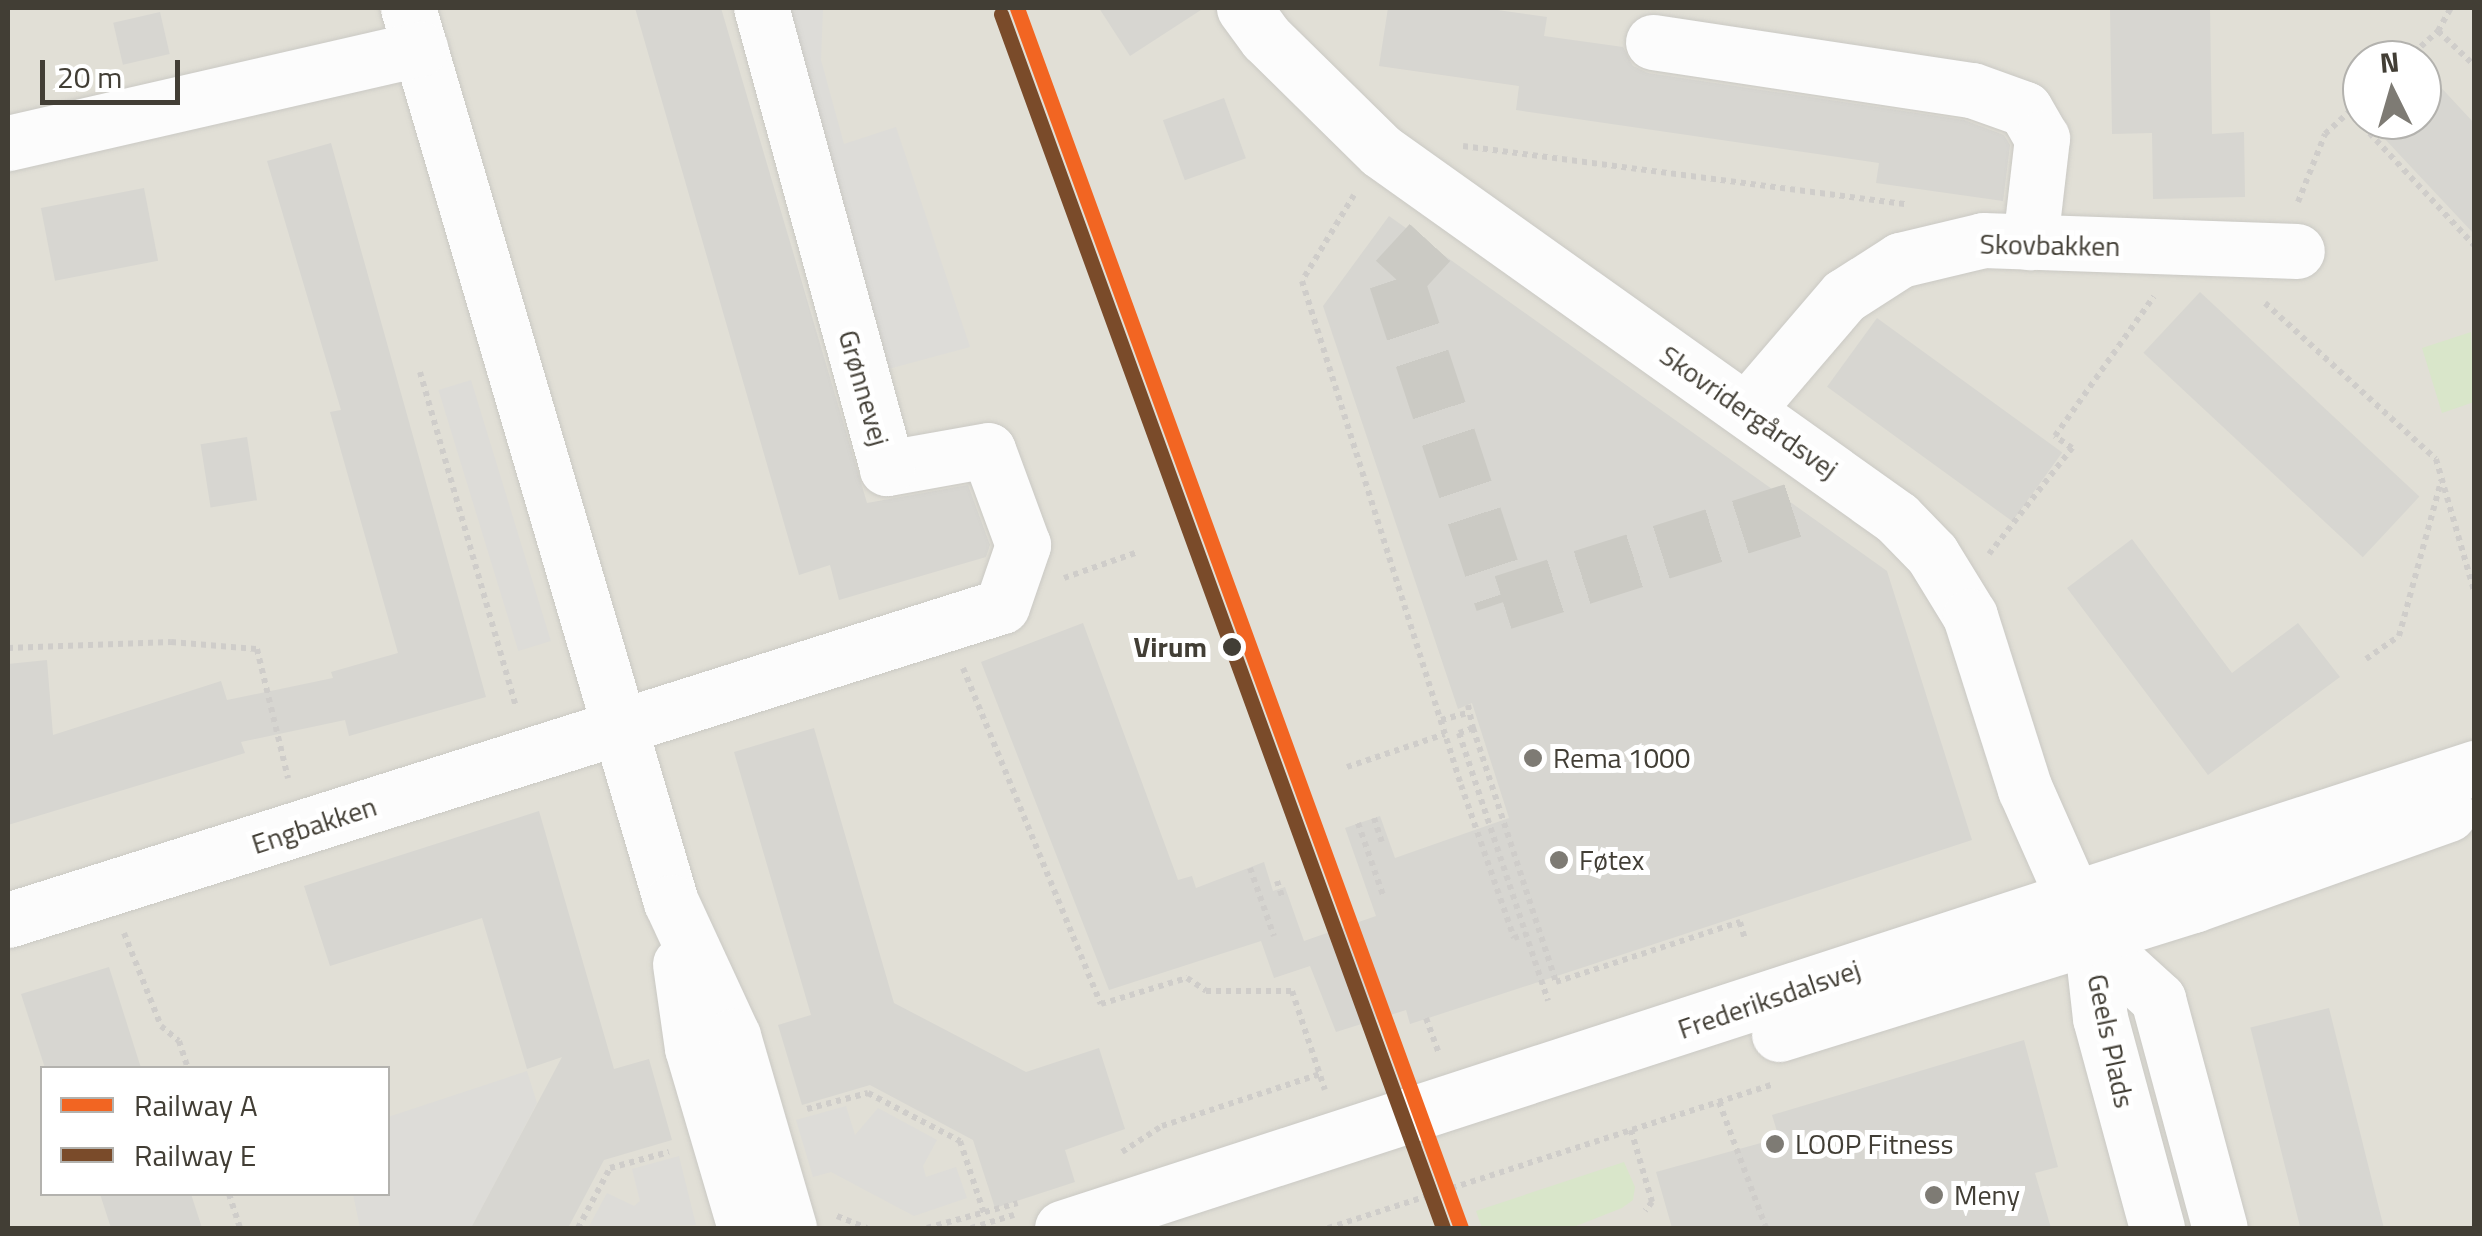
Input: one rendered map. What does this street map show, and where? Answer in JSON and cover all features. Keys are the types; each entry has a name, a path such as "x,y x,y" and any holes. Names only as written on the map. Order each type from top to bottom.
{"street":[{"name":"Grønnevej","path":"620,730 946,628 1002,606 1023,545 988,450 887,468 761,8"},
{"name":"Skovridergårdsvej","path":"1244,8 1266,38 1423,196 1747,409 1898,518 1946,577 1970,616 2025,789 2082,918"},
{"path":"8,143 414,28 671,902 732,1036 806,1220"},
{"path":"1654,42 1972,90 2025,109 2042,138 2030,242"},
{"name":"Skovbakken","path":"1747,409 1844,296 1900,260 1982,240 2288,251"},
{"name":"Engbakken","path":"8,920 620,730"},
{"name":"Frederiksdalsvej","path":"1172,1228 2082,918 2474,768"},
{"name":"Frederiksdalsvej","path":"1062,1228 2082,918 2326,861 2474,804"},
{"path":"671,902 692,1048 745,1228"},
{"name":"Geels Plads","path":"2082,918 2100,1018 2157,1228"},
{"name":"Geels Plads","path":"2082,918 2158,1000 2220,1228"}],"path":[{"path":"2429,40 2451,8"},
{"path":"2438,32 2474,65"},
{"path":"2342,118 2325,134 2288,251 2263,301 2436,459 2474,591"},
{"path":"2375,140 2474,245"},
{"path":"1526,934 1514,938 1445,734 1302,281 1423,196 1446,144 1936,208 1947,248"},
{"path":"1946,577 1999,548 2072,448 2055,436 2192,248"},
{"path":"420,372 530,757"},
{"path":"2366,659 2399,636 2441,480"},
{"path":"1082,571 1138,552"},
{"path":"946,628 1100,1004 1187,978 1206,991 1292,991 1326,1092"},
{"path":"8,648 171,642 257,649 299,828"},
{"path":"1441,720 1469,708 1556,982 1740,922 1745,939"},
{"path":"1473,728 1459,733 1548,1002"},
{"path":"1346,767 1445,734"},
{"path":"1374,818 1382,842"},
{"path":"1358,823 1383,895"},
{"path":"1250,868 1274,936"},
{"path":"1277,882 1283,899"},
{"path":"107,890 161,1026 179,1041 187,1066"},
{"path":"1539,973 1552,968"},
{"path":"1426,1018 1446,1073"},
{"path":"800,1111 868,1093 960,1141 984,1213 927,1228"},
{"path":"1719,1102 1766,1228"},
{"path":"1631,1130 1652,1202 1645,1211"},
{"path":"578,1228 610,1168 719,1138"},
{"path":"230,1196 240,1228"},
{"path":"806,1220 867,1228"}],"shaded area":[{"path":"8,8 2474,8 2474,1228 8,1228"},
{"path":"786,8 823,8 821,60 844,144 896,127 970,347 855,378"},
{"path":"471,380 551,641 518,651 438,390"},
{"path":"527,1071 537,1103 471,1228 360,1228 353,1196 390,1196 390,1116"},
{"path":"846,1106 855,1135 878,1108 937,1140 923,1166 926,1177 956,1167 967,1198 914,1216 831,1172 813,1177 796,1120"},
{"path":"679,1156 696,1225 588,1228 607,1193 634,1206 640,1201 632,1169"}],"green space":[{"path":"2471,332 2474,402 2442,413 2422,348"},
{"path":"1624,1162 1635,1187 1633,1200 1622,1208 1571,1228 1482,1228 1476,1211"}],"building":[{"path":"635,8 721,8 867,503 968,485 990,545 986,557 839,600 830,565 799,575"},
{"path":"1099,8 1204,8 1130,56"},
{"path":"1388,8 1483,8 1547,17 1544,36 1623,47 1633,66 1648,73 1964,120 2004,135 2010,145 2003,201 1876,183 1879,163 1516,110 1519,86 1379,66"},
{"path":"2110,8 2210,8 2212,134 2244,132 2245,197 2153,199 2152,133 2112,134"},
{"path":"160,12 170,54 123,65 113,23"},
{"path":"2442,89 2474,123 2474,234 2386,140 2442,140"},
{"path":"1224,98 1246,158 1185,180 1163,120"},
{"path":"331,143 486,697 349,736 345,720 241,742 245,753 8,825 8,664 47,660 53,735 221,681 227,700 333,678 331,672 398,653 330,412 341,410 267,161"},
{"path":"144,188 158,261 55,281 41,208"},
{"path":"1389,216 1887,571 1972,840 1410,1024 1406,1010 1336,1032 1310,966 1274,978 1261,941 1109,990 981,662 1083,623 1178,880 1192,876 1196,888 1264,862 1273,891 1285,887 1304,941 1376,916 1345,828 1380,816 1395,858 1509,818 1472,703 1458,709 1323,306"},
{"path":"2200,292 2419,497 2363,557 2143,353"},
{"path":"1877,318 2062,453 2012,521 1827,387"},
{"path":"247,437 257,500 211,508 201,444"},
{"path":"2132,539 2232,673 2298,623 2340,677 2208,775 2067,588"},
{"path":"814,728 894,1003 1026,1072 1099,1048 1125,1129 1065,1150 1075,1182 995,1208 973,1140 870,1085 802,1105 778,1025 811,1015 734,752"},
{"path":"539,811 614,1069 649,1059 672,1140 604,1160 568,1228 471,1228 562,1057 527,1069 482,918 330,966 304,886"},
{"path":"109,967 140,1066 44,1066 21,994"},
{"path":"2329,1008 2384,1228 2300,1228 2250,1028"},
{"path":"2024,1040 2058,1167 2035,1173 2051,1228 1672,1228 1656,1172 1779,1138 1772,1115"},
{"path":"101,1196 192,1196 202,1228 111,1228"}],"tunnel":[{"path":"1430,242 1396,279 1503,602 1799,508"}],"rail line":[{"name":"A","path":"1017,8 1461,1228"},
{"name":"E","path":"1001,14 1443,1228"}],"place":[{"name":"Virum","path":"1232,647"},
{"name":"Rema 1000","path":"1533,758"},
{"name":"Føtex","path":"1559,860"},
{"name":"LOOP Fitness","path":"1775,1144"},
{"name":"Meny","path":"1934,1195"}]}
